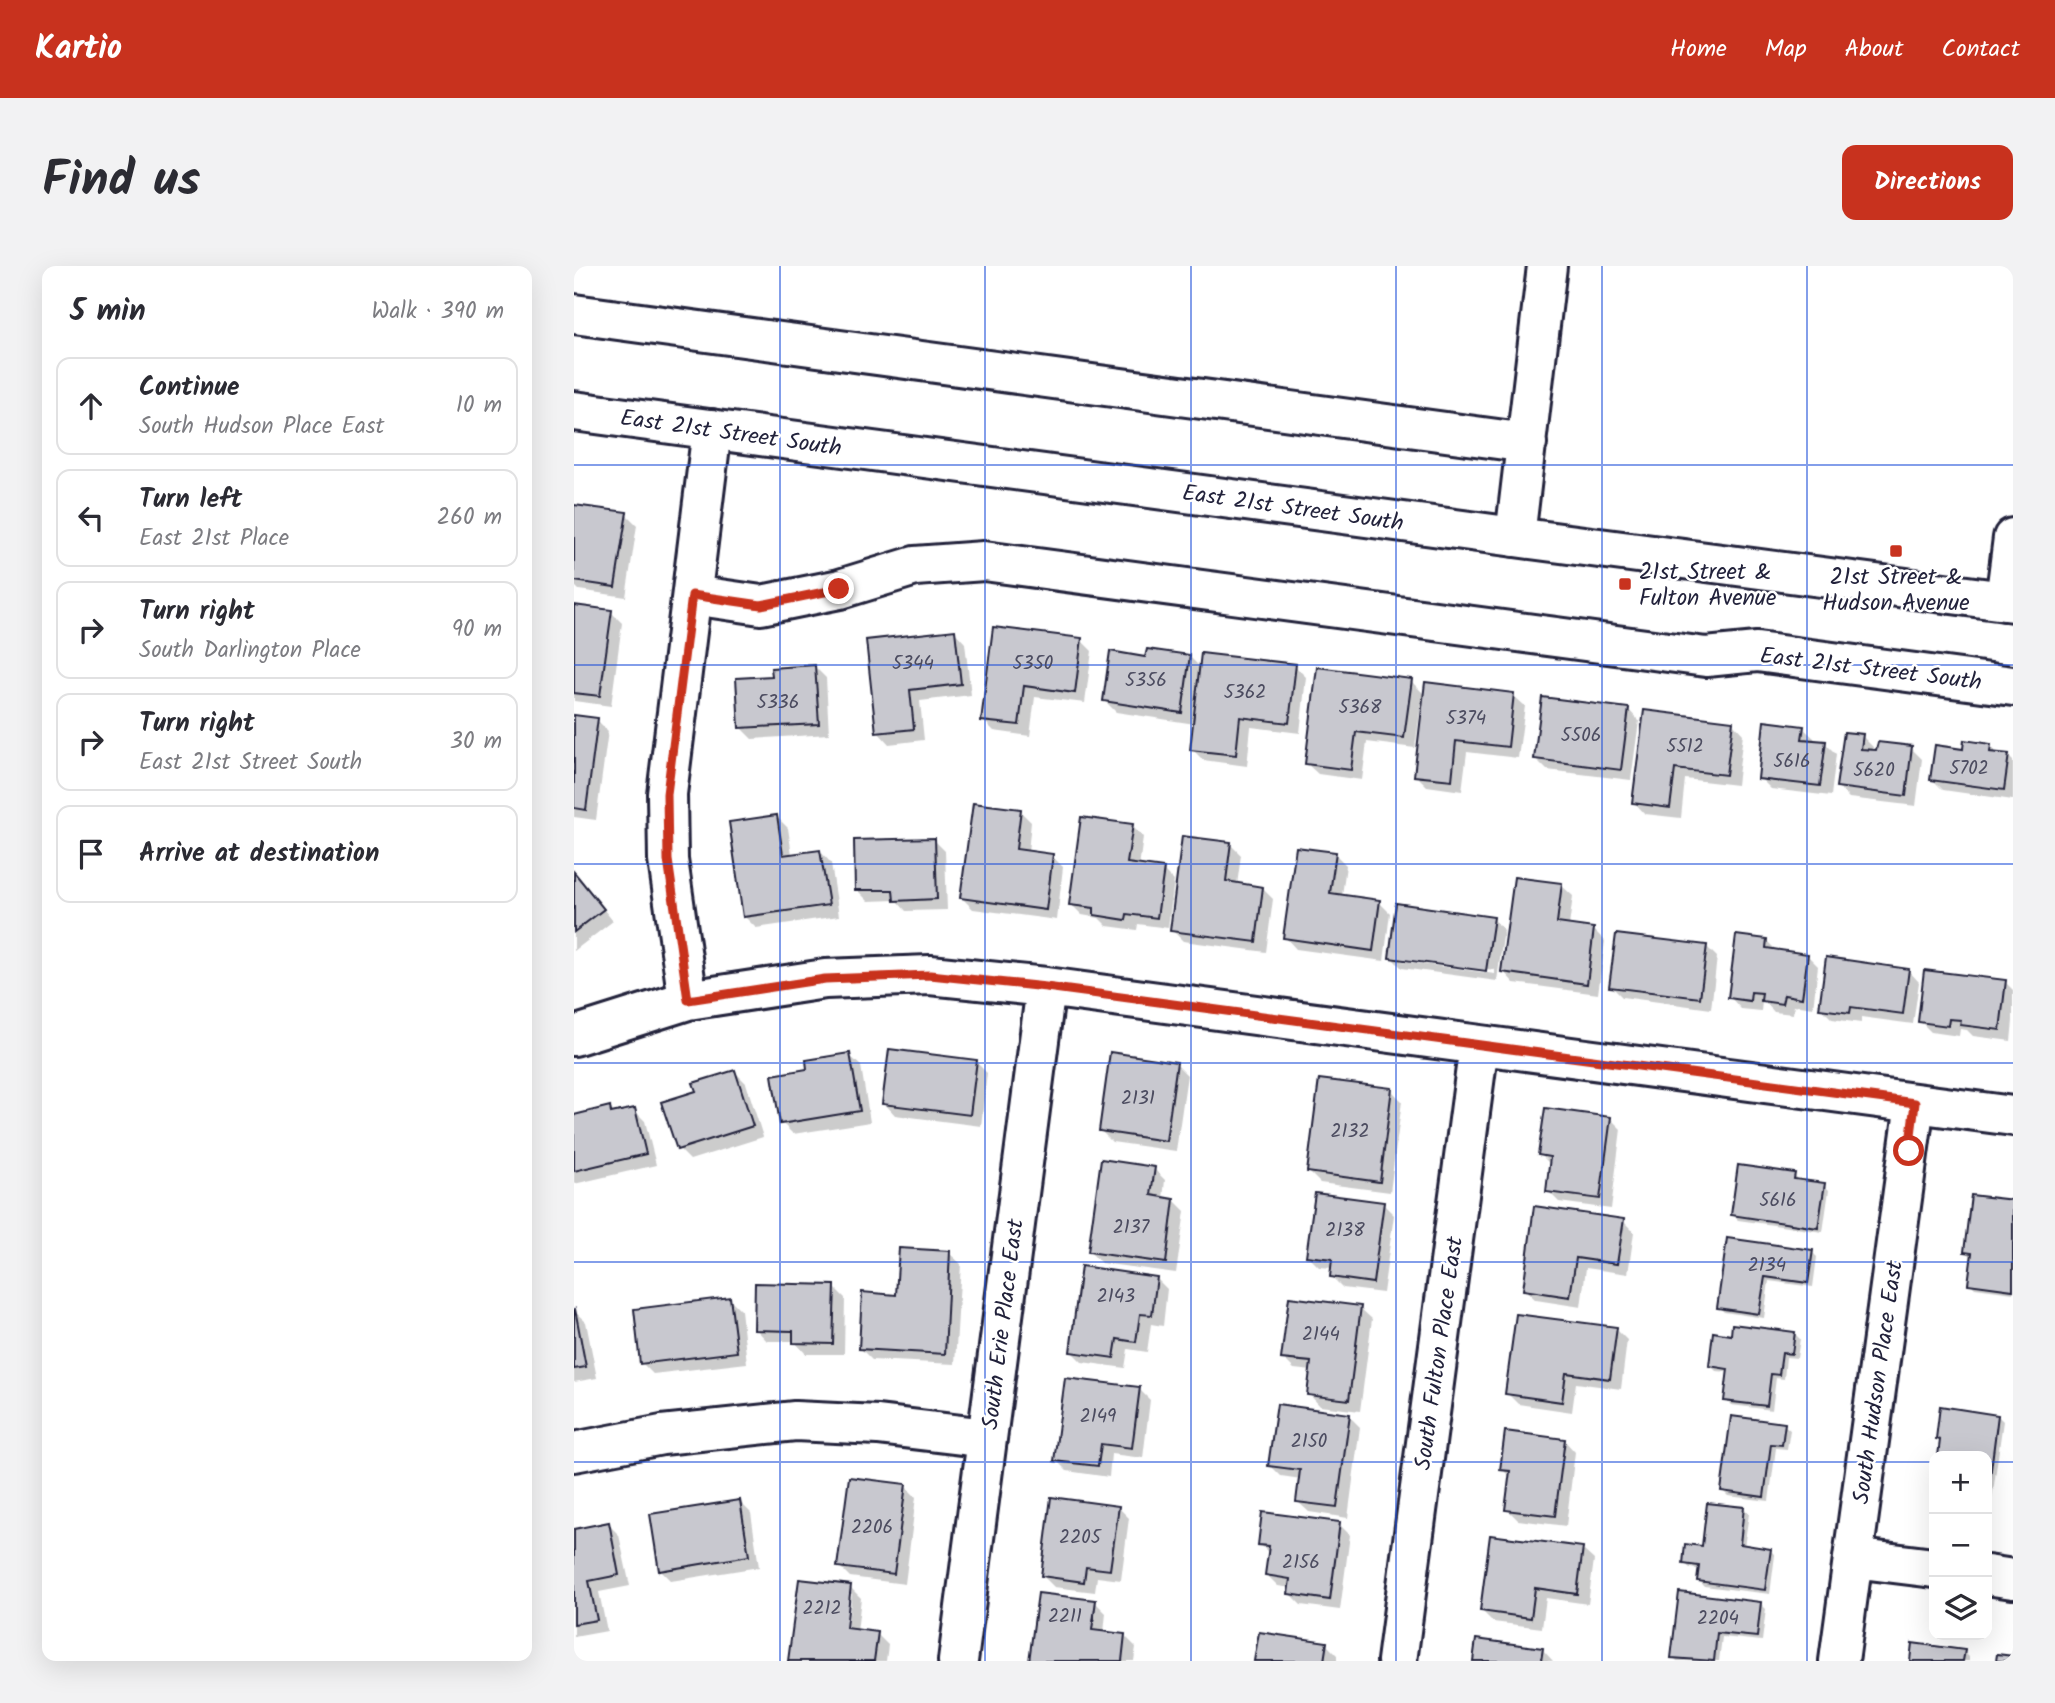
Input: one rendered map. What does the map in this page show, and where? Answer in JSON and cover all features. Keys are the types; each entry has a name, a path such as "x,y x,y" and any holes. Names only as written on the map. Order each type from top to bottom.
{"street":[{"path":"1515,537 1546,266"},
{"path":"574,314 1527,443"},
{"name":"East 21st Street South","path":"574,411 2009,601"},
{"path":"688,1000 668,860 667,794 712,429"},
{"path":"2009,601 2013,538"},
{"name":"East 21st Street South","path":"692,595 761,605 839,589 915,566 984,561 1706,657 1757,652 2013,686"},
{"path":"574,1036 688,1000 825,979 930,975 1046,987 2013,1116"},
{"name":"South Erie Place East","path":"958,1661 1046,987"},
{"name":"South Fulton Place East","path":"1397,1661 1479,1045"},
{"name":"South Hudson Place East","path":"1839,1661 1915,1103"},
{"path":"574,1452 662,1435 795,1421 878,1425 987,1438"},
{"path":"1853,1558 1929,1567"},
{"path":"1992,1576 2013,1579"}],"building":[{"path":"574,505 627,512 615,587 574,581"},
{"path":"574,605 612,610 600,696 574,693"},
{"path":"993,627 1082,638 1075,693 1024,686 1019,725 981,721"},
{"path":"955,630 961,684 910,690 914,729 876,733 866,640"},
{"path":"1147,649 1190,655 1182,713 1103,701 1110,651 1145,657"},
{"path":"1201,653 1296,664 1289,723 1240,717 1236,755 1190,750"},
{"path":"815,665 819,724 739,728 736,678 772,676 771,668"},
{"path":"1317,667 1412,679 1404,738 1356,732 1351,770 1305,764"},
{"path":"1425,682 1514,693 1508,747 1456,741 1452,780 1414,776"},
{"path":"1542,697 1629,708 1621,770 1534,759"},
{"path":"1644,710 1733,721 1726,775 1675,769 1670,808 1632,803"},
{"path":"574,715 598,718 586,810 574,808"},
{"path":"1764,721 1804,726 1802,739 1826,741 1820,786 1758,779"},
{"path":"1844,732 1863,734 1861,749 1876,750 1878,742 1912,746 1906,796 1836,787"},
{"path":"1964,740 1991,744 1990,752 2009,754 2004,790 1930,780 1935,745 1963,749"},
{"path":"973,803 1021,809 1016,849 1053,854 1046,910 960,898"},
{"path":"777,815 783,855 820,850 829,905 743,917 729,822"},
{"path":"1081,817 1133,824 1127,863 1164,868 1157,918 1127,914 1126,920 1094,915 1094,908 1069,905"},
{"path":"1182,836 1231,842 1226,881 1263,887 1256,942 1170,931"},
{"path":"935,838 937,899 894,901 893,890 855,890 854,840"},
{"path":"1296,847 1336,852 1330,893 1380,900 1373,951 1283,938"},
{"path":"574,872 604,909 574,932"},
{"path":"1514,877 1562,883 1557,923 1594,928 1587,984 1501,972"},
{"path":"1396,903 1494,917 1486,971 1389,958"},
{"path":"1616,934 1707,945 1700,998 1609,987"},
{"path":"1736,935 1767,939 1766,948 1808,954 1802,998 1784,995 1782,1004 1761,1001 1762,993 1751,992 1750,1001 1728,998"},
{"path":"1826,957 1909,969 1903,1014 1851,1007 1850,1013 1819,1009"},
{"path":"1924,970 2006,980 2000,1030 1960,1025 1961,1020 1949,1019 1948,1026 1918,1022"},
{"path":"889,1049 977,1060 970,1115 882,1104"},
{"path":"1110,1052 1177,1062 1166,1141 1099,1131"},
{"path":"850,1053 860,1111 780,1124 772,1075 807,1069 806,1060"},
{"path":"735,1070 753,1126 677,1150 661,1102 696,1091 693,1083"},
{"path":"1319,1079 1392,1088 1380,1182 1307,1172"},
{"path":"610,1106 611,1113 635,1108 646,1154 574,1171 574,1115"},
{"path":"1545,1108 1611,1117 1600,1199 1546,1192 1550,1157 1538,1155"},
{"path":"1101,1159 1155,1167 1151,1195 1174,1199 1166,1263 1088,1252"},
{"path":"1738,1165 1795,1173 1794,1179 1825,1183 1818,1228 1731,1215"},
{"path":"1315,1193 1384,1202 1373,1283 1330,1277 1332,1259 1306,1256"},
{"path":"1971,1195 2013,1200 2013,1290 1968,1284 1972,1253 1964,1252"},
{"path":"1534,1206 1624,1219 1617,1264 1576,1258 1570,1297 1523,1290"},
{"path":"1727,1238 1813,1250 1808,1283 1765,1277 1759,1314 1717,1308"},
{"path":"899,1248 950,1251 945,1354 859,1349 862,1292 896,1295"},
{"path":"1081,1266 1157,1277 1152,1315 1140,1314 1136,1342 1117,1339 1114,1358 1070,1352"},
{"path":"755,1283 835,1285 833,1344 793,1343 793,1331 754,1330"},
{"path":"730,1297 737,1352 640,1364 634,1309"},
{"path":"1289,1297 1361,1306 1349,1400 1307,1395 1311,1362 1281,1359"},
{"path":"574,1310 586,1367 574,1369"},
{"path":"1516,1314 1617,1327 1610,1379 1566,1373 1562,1402 1505,1394"},
{"path":"1732,1324 1795,1332 1792,1354 1782,1353 1779,1375 1771,1374 1767,1406 1724,1401 1728,1369 1709,1366 1713,1332 1731,1335"},
{"path":"1065,1378 1140,1387 1132,1448 1101,1444 1098,1466 1054,1461"},
{"path":"1277,1404 1350,1414 1337,1507 1296,1502 1300,1470 1268,1466"},
{"path":"1940,1406 1998,1415 1992,1462 1992,1451 1939,1451 1940,1440 1936,1439"},
{"path":"1731,1416 1785,1423 1782,1445 1771,1444 1764,1497 1721,1491"},
{"path":"1505,1431 1565,1439 1555,1516 1505,1510 1510,1471 1500,1470"},
{"path":"849,1477 906,1484 894,1574 837,1567"},
{"path":"1051,1497 1119,1506 1110,1570 1086,1567 1084,1582 1041,1576"},
{"path":"740,1500 749,1556 659,1571 650,1514"},
{"path":"1707,1503 1744,1507 1740,1544 1771,1549 1765,1590 1697,1581 1699,1566 1683,1564 1685,1544 1702,1546"},
{"path":"1262,1512 1340,1522 1330,1600 1288,1594 1290,1579 1265,1575 1269,1546 1258,1545"},
{"path":"609,1522 619,1575 589,1581 597,1620 574,1624 574,1529"},
{"path":"1490,1535 1583,1547 1577,1594 1535,1588 1531,1618 1480,1611"},
{"path":"799,1579 851,1585 846,1628 878,1632 874,1661 788,1661"},
{"path":"1679,1592 1761,1602 1757,1637 1717,1633 1714,1661 1671,1658"},
{"path":"1038,1593 1096,1600 1092,1630 1125,1634 1122,1661 1029,1661"},
{"path":"1259,1632 1327,1642 1324,1661 1254,1661"},
{"path":"1476,1639 1543,1648 1541,1661 1473,1661"},
{"path":"1912,1643 1965,1650 1963,1661 1910,1661"},
{"path":"1997,1654 2013,1656 2013,1661 1996,1661"}],"place":[{"name":"21st Street & Hudson Avenue","path":"1896,551"},
{"name":"21st Street & Fulton Avenue","path":"1625,584"}],"route":[{"path":"839,589 761,605 692,595 667,794 668,860 688,1000 825,979 930,975 1046,987 1915,1103 1909,1151"}]}
